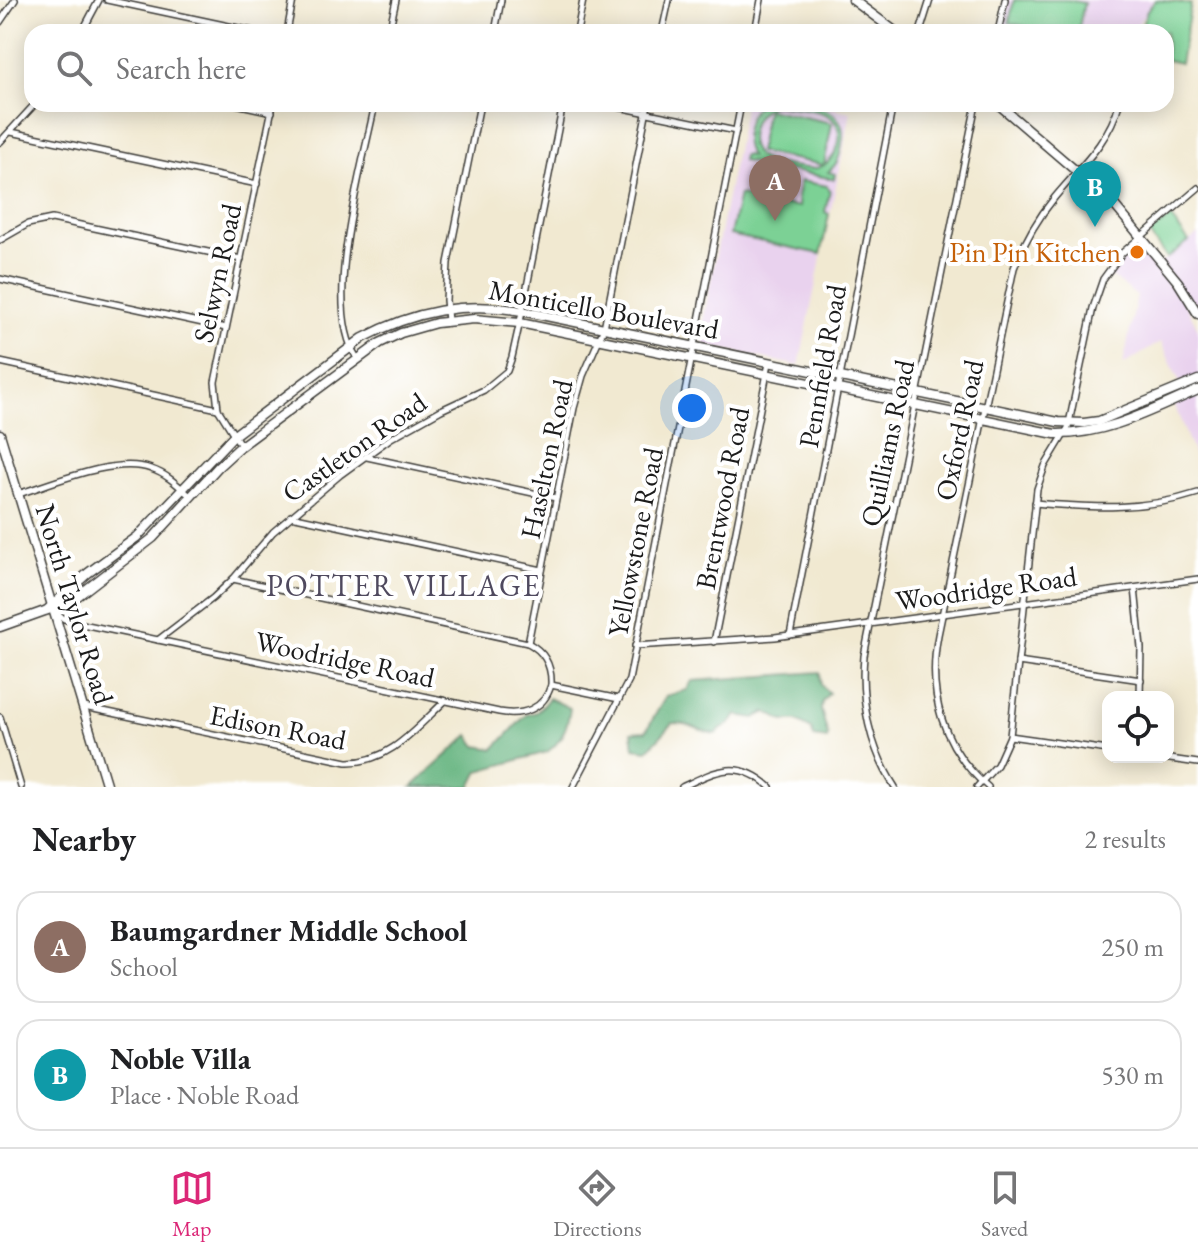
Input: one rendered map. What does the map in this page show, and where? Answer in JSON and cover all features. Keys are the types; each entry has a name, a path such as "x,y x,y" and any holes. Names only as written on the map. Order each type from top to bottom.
{"main road":[{"path":"853,0 885,24"},
{"path":"1007,112 1111,201 1178,282 1198,314"},
{"name":"Monticello Boulevard","path":"51,608 137,537 233,436 350,347 406,318 446,309 482,307 602,334 692,359 1043,433 1067,428 1108,427 1193,389 1198,380"},
{"name":"Monticello Boulevard","path":"0,627 70,602 153,538 241,446 357,358 401,333 448,321 521,317"},
{"name":"Monticello Boulevard","path":"602,334 694,347 1067,428"},
{"name":"North Taylor Road","path":"0,434 107,787"}],"street":[{"path":"0,22 15,0"},
{"path":"86,24 99,0"},
{"path":"107,0 220,24"},
{"path":"288,24 293,0"},
{"path":"391,24 396,0"},
{"path":"496,24 501,0"},
{"path":"578,24 583,0"},
{"path":"664,24 669,0"},
{"path":"756,24 761,0"},
{"path":"922,24 930,0"},
{"path":"1000,24 1005,0"},
{"path":"0,142 28,112"},
{"name":"Selwyn Road","path":"241,446 218,409 215,382 272,112"},
{"path":"357,358 350,347 343,306 344,264 373,112"},
{"path":"448,321 448,263 478,112"},
{"name":"Castleton Road","path":"158,640 233,579 290,516 366,457 391,438 484,390 502,377 510,363 521,317 561,112"},
{"path":"641,112 736,131"},
{"name":"Yellowstone Road","path":"573,787 627,684 740,112"},
{"name":"Pennfield Road","path":"790,635 891,112"},
{"name":"Quilliams Road","path":"895,787 877,751 865,708 863,666 974,112"},
{"name":"Oxford Road","path":"982,785 953,745 937,706 933,670 942,614 1017,260 1041,215 1108,133 1116,112"},
{"name":"Haselton Road","path":"528,643 577,395 602,334 646,113"},
{"path":"11,132 257,184"},
{"path":"982,785 1001,758 1010,736 1035,503 1041,474 1067,428 1099,289 1115,261 1198,188"},
{"path":"0,240 28,224 52,219 241,259"},
{"path":"0,279 226,328"},
{"path":"0,362 218,409"},
{"name":"Brentwood Road","path":"714,642 769,363"},
{"path":"366,457 556,498"},
{"path":"18,494 107,468 129,465 157,471 191,497"},
{"path":"1035,503 1123,508 1161,503 1198,493"},
{"path":"290,516 542,570"},
{"path":"233,579 528,643 546,658 551,685 619,700"},
{"name":"Woodridge Road","path":"635,646 790,635 1198,579"},
{"path":"1135,588 1140,691"},
{"name":"Woodridge Road","path":"51,608 73,622 520,714 541,703 551,685"},
{"path":"1018,662 1141,680"},
{"name":"Edison Road","path":"84,707 358,762 379,757 392,749 445,701"},
{"path":"0,717 21,787"},
{"path":"1010,736 1102,749"},
{"path":"1,750 9,747"},
{"path":"1174,760 1198,763"},
{"path":"682,787 707,774 726,769 751,774 770,787"}],"shaded area":[{"path":"1008,0 1154,0 1138,24 1003,24"},
{"path":"743,112 851,112 799,366 705,345 700,337"},
{"path":"1198,234 1198,301 1186,305 1198,329 1198,465 1174,404 1187,398 1161,342 1123,365 1137,296 1109,275 1121,258 1136,245 1157,266"}],"green space":[{"path":"1014,0 1084,3 1080,24 1009,23"},
{"path":"1156,0 1191,4 1180,63 1174,62 1174,24 1143,24 1147,10"},
{"path":"753,112 761,112 750,135 753,151 759,157 782,165 817,168 832,158 839,141 836,123 818,112 829,112 843,129 838,160 828,172 835,174 834,179 742,161 743,155 750,156 745,136"},
{"path":"766,112 781,112 832,123 824,165 758,152"},
{"path":"800,181 827,186 830,190 821,254 730,235 739,195 799,207"},
{"path":"1170,217 1189,241 1167,258 1149,234"},
{"path":"820,672 821,685 829,693 822,702 821,710 827,739 814,737 811,729 797,721 783,721 767,712 755,718 737,715 716,734 673,723 648,750 634,748 632,732 646,731 666,696 687,690 692,681"},
{"path":"549,698 570,708 563,733 547,752 479,771 471,787 412,787 469,735 477,746 494,749 526,715 537,712"}],"place":[{"name":"Baumgardner Middle School","path":"775,221"},
{"name":"Noble Villa","path":"1095,227"},
{"name":"Pin Pin Kitchen","path":"1137,252"}],"district":[{"name":"POTTER VILLAGE","path":"404,585"}]}
